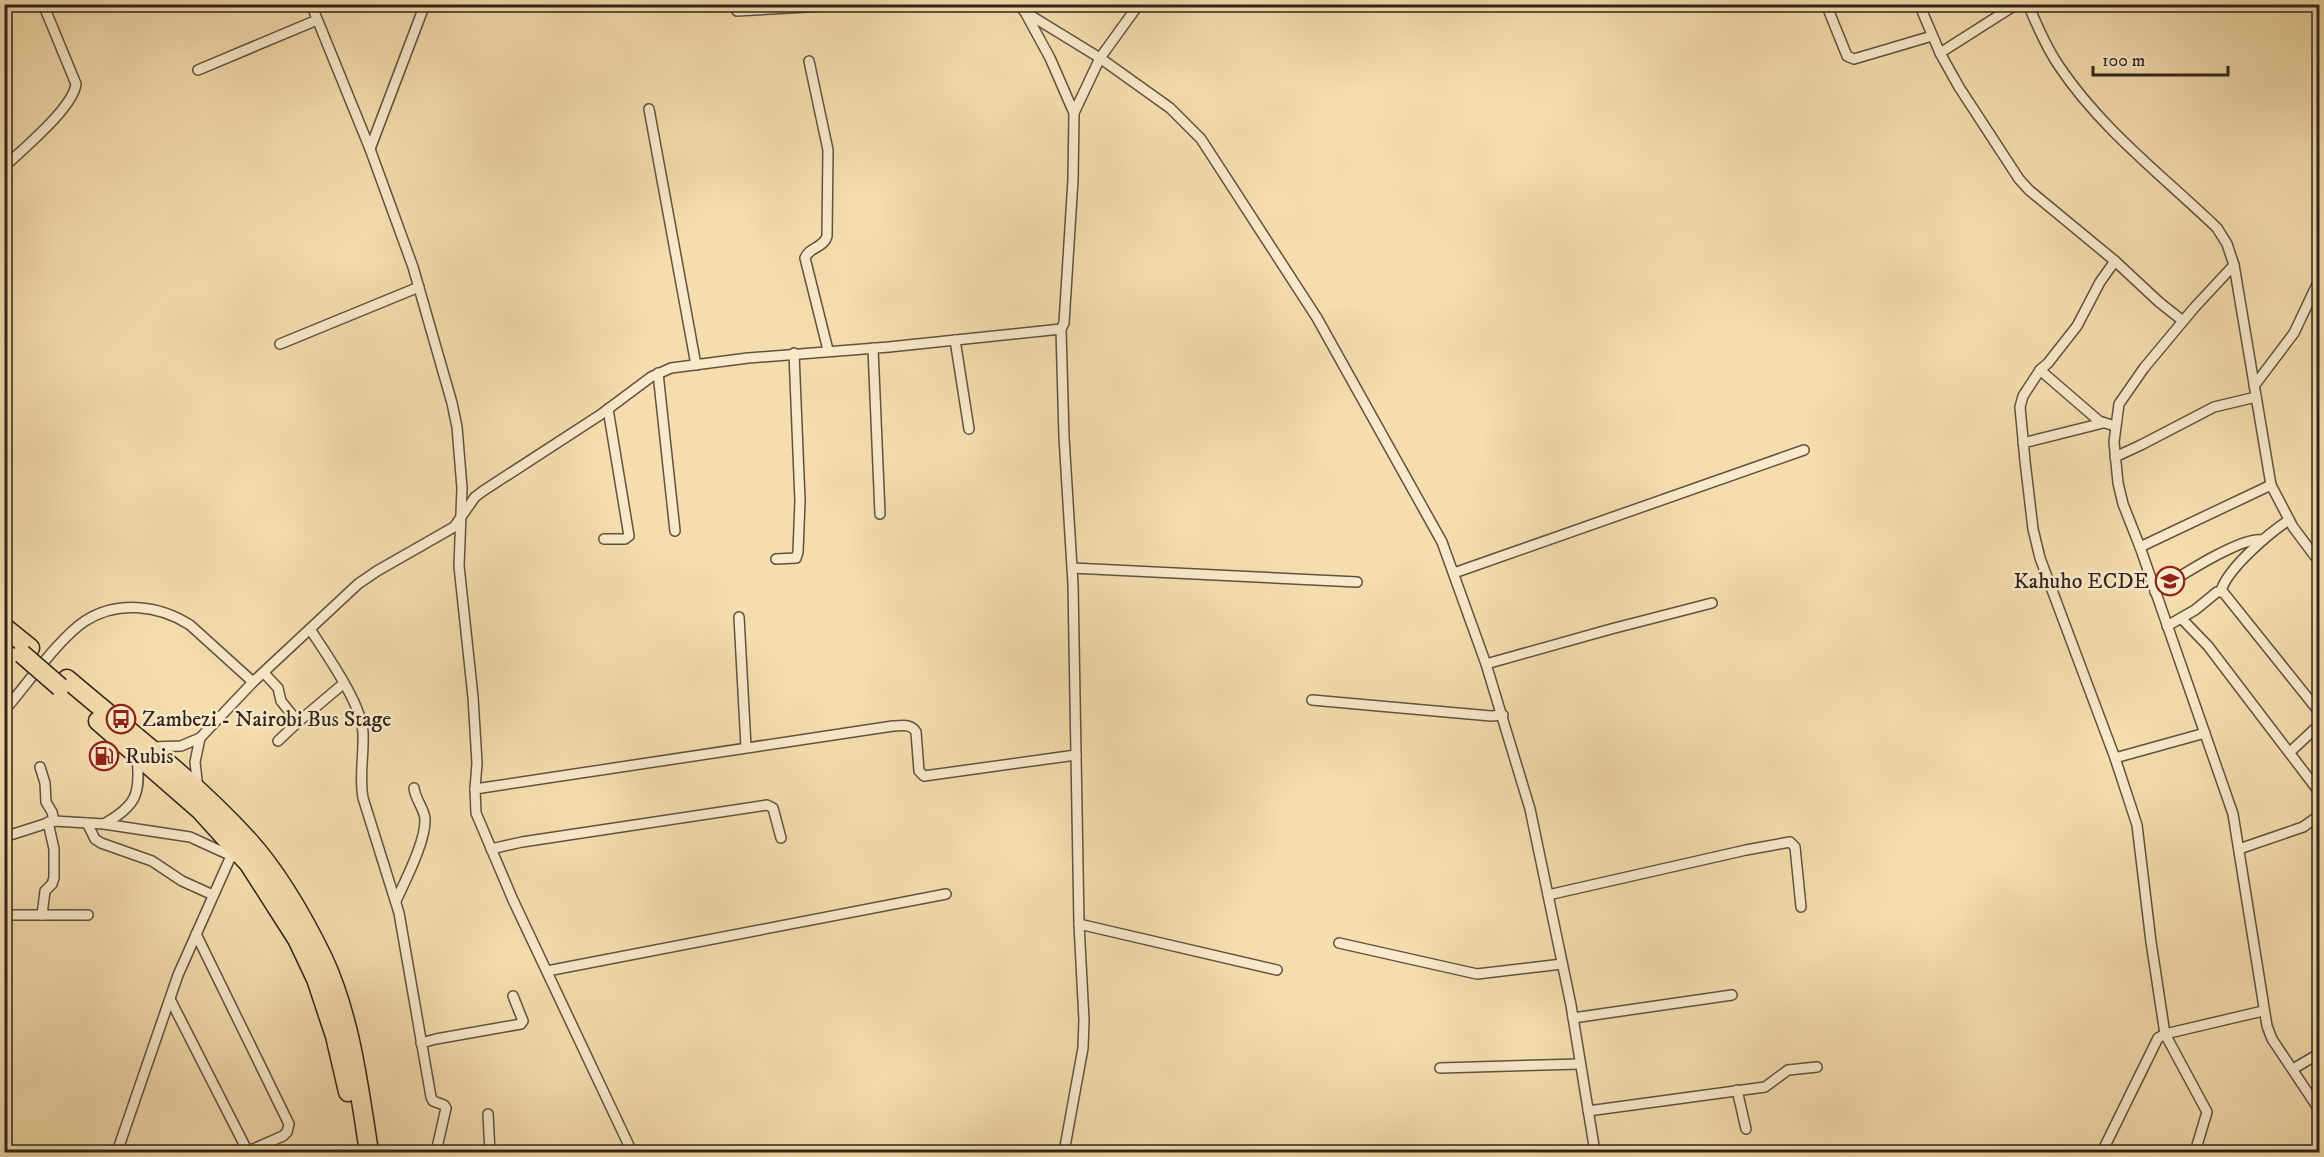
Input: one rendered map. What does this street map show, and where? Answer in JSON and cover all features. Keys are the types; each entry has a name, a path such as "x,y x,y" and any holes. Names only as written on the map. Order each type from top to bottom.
{"highway":[{"path":"4,627 26,651 142,751 249,864 297,939 316,979 335,1036 351,1105 358,1152"},
{"path":"4,640 26,651"},
{"path":"142,751 198,790 248,840 272,871 323,959 342,1013 355,1064 369,1152"}],"street":[{"path":"4,167 60,113 75,91 76,84 43,4"},
{"path":"311,4 370,149 419,287 443,368 457,427 462,488 459,566 473,697 477,763 476,813 490,849 632,1152"},
{"path":"370,149 425,4"},
{"path":"737,11 861,4"},
{"path":"1074,113 1100,58 1139,4"},
{"path":"1826,4 1847,56 1854,59 1932,36"},
{"path":"1919,4 1932,36 1959,87 2019,179 2183,321"},
{"path":"1940,52 2017,4"},
{"path":"2028,4 2040,34 2058,66 2070,81 2116,134 2217,228 2227,243 2234,265 2271,485 2289,520 2319,563"},
{"path":"1022,8 1100,58 1170,108 1201,139 1317,318 1442,542 1503,715 1530,809 1573,1018 1595,1152"},
{"path":"1022,8 1050,58 1074,113 1073,180 1064,323 1061,329 1064,437 1072,568 1079,924 1084,1037 1064,1152"},
{"path":"198,70 317,20"},
{"path":"809,61 827,142 827,240 808,252 805,258 828,350"},
{"path":"649,109 696,365"},
{"path":"2115,261 2100,282 2077,326 2040,370 2021,401 2023,443 2032,520 2040,558 2115,758 2137,825 2165,1034 2207,1112 2195,1152"},
{"path":"2234,265 2144,368 2119,404 2115,426 2115,457 2123,504 2229,801 2239,849 2263,1011 2272,1039 2319,1111"},
{"path":"2254,386 2294,333 2319,278"},
{"path":"280,344 419,287"},
{"path":"104,824 126,811 137,794 142,751 181,746 200,738 253,682 358,584 454,527 475,497 483,490 608,409 658,373 671,368 828,350 873,348 1061,329"},
{"path":"955,340 969,429"},
{"path":"873,348 880,514"},
{"path":"776,559 796,558 798,552 800,501 794,354"},
{"path":"2040,370 2103,423 2115,426"},
{"path":"658,373 675,531"},
{"path":"2115,457 2214,407 2256,397"},
{"path":"604,539 626,539 629,536 608,409"},
{"path":"2023,443 2103,423"},
{"path":"1454,573 1804,450"},
{"path":"2140,547 2271,485"},
{"path":"2167,626 2221,591 2225,579 2263,540 2289,520"},
{"path":"2155,592 2224,551 2252,540 2263,540"},
{"path":"1072,568 1357,582"},
{"path":"2221,591 2319,713"},
{"path":"1486,664 1712,603"},
{"path":"4,711 52,654 83,622 106,612 133,608 153,608 179,618 190,625 253,682"},
{"path":"739,617 747,747"},
{"path":"2181,618 2208,646 2319,793"},
{"path":"310,629 343,684 361,721 363,733 360,784 363,798 396,901 431,1097 433,1101 446,1108 436,1152"},
{"path":"264,673 278,688 281,701 298,722"},
{"path":"278,741 343,684"},
{"path":"1312,700 1491,716 1503,715"},
{"path":"2290,752 2319,724"},
{"path":"475,789 859,730 910,726 916,732 919,771 924,776 1076,755"},
{"path":"2115,758 2205,733"},
{"path":"198,790 195,762 200,738"},
{"path":"40,767 45,783 46,802 52,812 54,849 54,878 45,891 42,915"},
{"path":"396,901 412,864 425,820 423,811 415,799 414,788"},
{"path":"490,849 522,842 767,806 773,808 781,838"},
{"path":"2239,849 2303,827 2319,815"},
{"path":"4,837 51,821 104,824 190,837 249,864"},
{"path":"87,823 95,839 101,843 152,861 182,881 213,895"},
{"path":"1548,895 1746,850 1790,843 1795,847 1801,908"},
{"path":"117,1152 170,999 231,856"},
{"path":"547,972 946,894"},
{"path":"4,915 88,915"},
{"path":"1079,924 1277,970"},
{"path":"170,999 247,1152 283,1136 289,1124 196,934"},
{"path":"1339,943 1477,974 1562,964"},
{"path":"1573,1018 1732,995"},
{"path":"420,1043 522,1024 513,996"},
{"path":"2102,1152 2154,1044 2165,1034 2263,1011"},
{"path":"2293,1070 2319,1053"},
{"path":"1440,1068 1580,1064"},
{"path":"1588,1111 1765,1087 1773,1083 1782,1073 1817,1067"},
{"path":"1737,1090 1746,1129"},
{"path":"488,1114 490,1152"}],"place":[{"name":"Kahuho ECDE","path":"2170,581"},
{"name":"Zambezi - Nairobi Bus Stage","path":"121,719"},
{"name":"Rubis","path":"104,756"}]}
